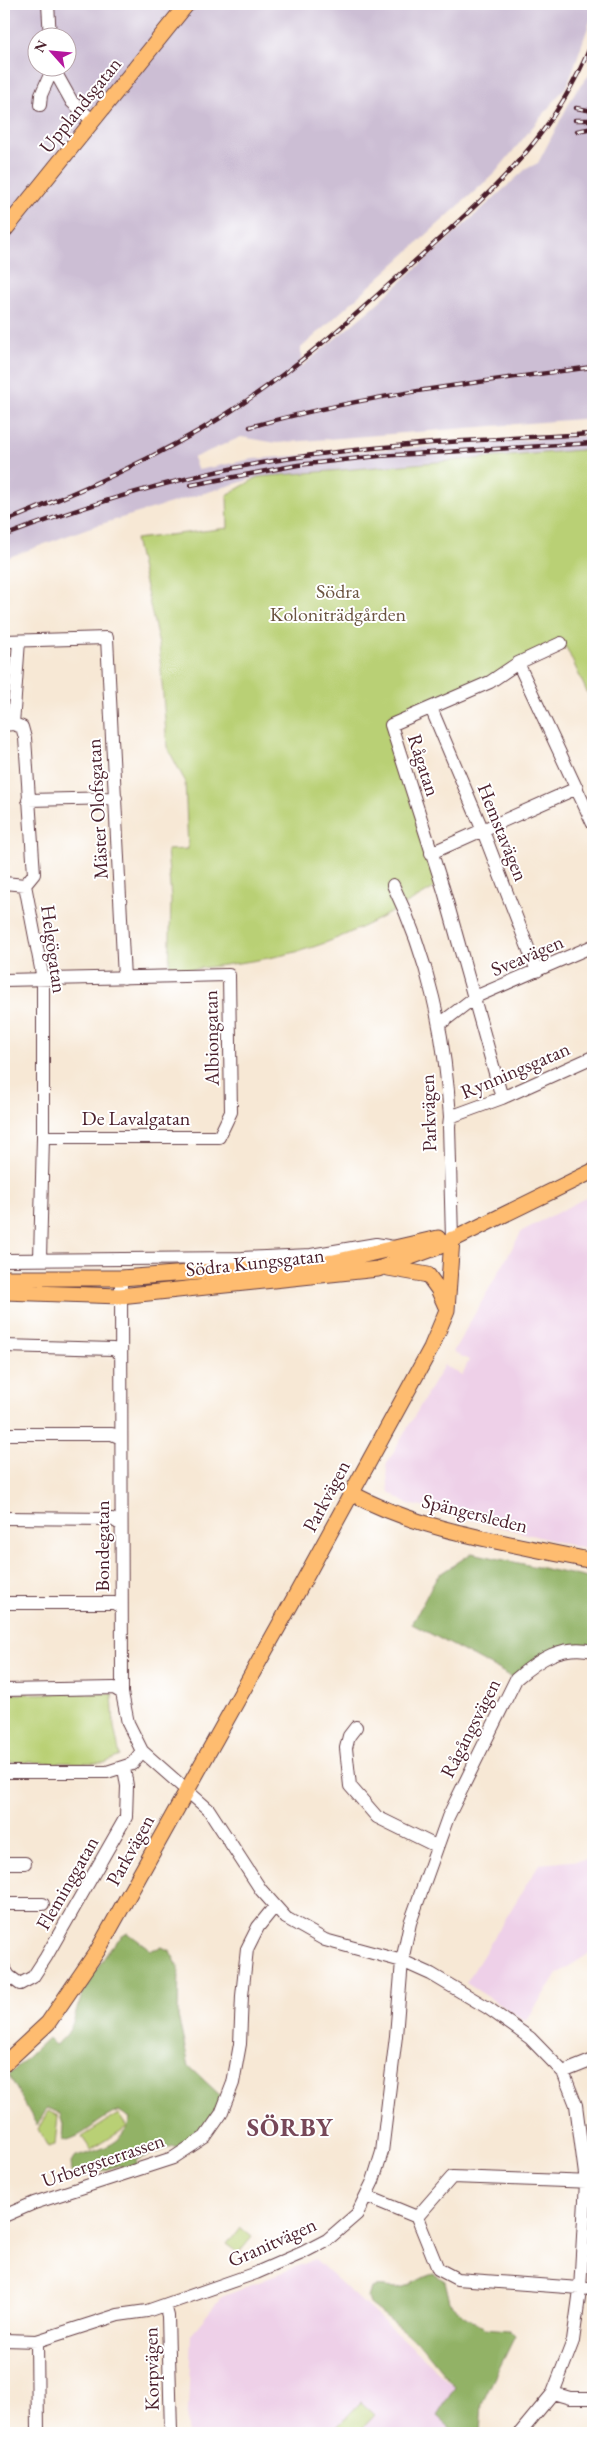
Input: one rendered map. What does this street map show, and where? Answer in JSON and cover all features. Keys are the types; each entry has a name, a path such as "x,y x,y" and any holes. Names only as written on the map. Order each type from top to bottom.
{"main road":[{"name":"Upplandsgatan","path":"4,231 187,4"},
{"path":"452,1239 593,1171"},
{"name":"Södra Kungsgatan","path":"4,1278 121,1278 334,1262 436,1238 452,1239"},
{"name":"Södra Kungsgatan","path":"4,1292 120,1296 384,1268 452,1239"},
{"name":"Parkvägen","path":"4,2064 48,2024 98,1950 431,1348 448,1310 452,1239"},
{"path":"384,1268 410,1270 428,1275 438,1289 448,1310"},
{"name":"Spängersleden","path":"350,1493 367,1502 430,1525 593,1560"}],"street":[{"path":"48,4 49,28"},
{"path":"40,105 41,95 49,78"},
{"path":"59,78 72,102 93,121"},
{"name":"Mäster Olofsgatan","path":"19,641 107,638 124,978"},
{"path":"4,642 19,641 8,724 22,727 25,738 34,874 25,885 4,883"},
{"name":"Rågatan","path":"502,1098 475,997 391,726 490,682 518,663 561,643"},
{"path":"518,663 593,824"},
{"name":"Hemstavägen","path":"431,708 483,831 538,971"},
{"path":"431,853 577,788"},
{"path":"28,800 116,798"},
{"name":"Helgögatan","path":"25,885 42,979 43,1137 40,1259"},
{"name":"Parkvägen","path":"393,885 424,964 440,1024 447,1062 452,1239"},
{"name":"Sveavägen","path":"475,997 593,946"},
{"name":"Albiongatan","path":"124,978 229,976 231,1112 224,1129"},
{"path":"4,980 124,978"},
{"path":"440,1024 475,997"},
{"name":"Rynningsgatan","path":"450,1117 502,1098 593,1057"},
{"name":"De Lavalgatan","path":"43,1137 219,1137 224,1129"},
{"name":"Södra Kungsgatan","path":"4,1260 242,1258 311,1255 376,1244 400,1248"},
{"name":"Bondegatan","path":"121,1278 120,1524 122,1693 128,1723 142,1751 209,1810 261,1890 286,1918 325,1940 402,1961 431,1974 488,2008 530,2038 563,2072"},
{"path":"4,1346 113,1349 121,1354"},
{"path":"4,1434 112,1434 121,1438"},
{"path":"4,1518 112,1519 120,1524"},
{"path":"4,1603 114,1603 121,1607"},
{"name":"Rågångsvägen","path":"402,1961 410,1923 436,1846 468,1773 516,1679 529,1668 554,1653 573,1649 593,1651"},
{"path":"4,1690 114,1688 122,1693"},
{"path":"356,1728 349,1736 346,1748 350,1786 377,1817 436,1846"},
{"path":"4,1772 107,1772 132,1764 142,1751"},
{"name":"Fleminggatan","path":"4,1968 9,1976 20,1984 33,1977 46,1957 126,1818 127,1786 124,1768"},
{"path":"4,1863 25,1863"},
{"path":"4,1904 43,1904"},
{"name":"Urbergsterrassen","path":"4,2216 34,2202 173,2158 204,2136 221,2114 233,2083 240,2044 242,1996 247,1950 258,1927 274,1906"},
{"name":"Granitvägen","path":"4,2340 37,2341 118,2316 147,2311 256,2273 327,2240 357,2214 366,2196 382,2152 396,2036 402,1961"},
{"path":"520,2433 553,2394 573,2341 580,2290 590,2182 576,2105 563,2072 593,2060"},
{"path":"417,2217 452,2177 590,2182"},
{"path":"366,2196 417,2217 438,2269 457,2279 580,2290 593,2289"},
{"name":"Korpvägen","path":"165,2305 168,2316 171,2433"},
{"path":"37,2341 38,2433"},
{"path":"553,2394 570,2398 593,2398"}],"shaded area":[{"path":"4,4 593,4 593,13 568,84 495,173 301,348 301,367 372,308 526,169 538,163 574,94 593,70 593,418 277,443 241,437 193,458 198,470 253,459 593,435 593,449 258,477 88,528 4,559"},
{"path":"593,1194 593,1551 406,1503 389,1492 386,1465 444,1365 462,1375 469,1360 453,1352 522,1231"},
{"path":"593,1859 593,1951 557,1974 526,2021 466,1983 539,1864"},
{"path":"315,2259 455,2387 437,2416 456,2433 187,2433 191,2334 222,2297"}],"green space":[{"name":"Södra Koloniträdgården","path":"593,449 593,705 566,647 390,723 441,884 373,922 311,948 271,958 169,973 171,899 167,850 188,849 185,781 167,747 159,645 135,539 228,528 227,495 258,477"},
{"path":"472,1553 593,1579 593,1651 574,1645 516,1679 412,1624 437,1576"},
{"path":"112,1693 114,1727 120,1756 104,1763 4,1762 4,1694"},
{"path":"128,1933 151,1950 162,1947 170,1951 179,1968 178,2016 189,2066 223,2098 216,2113 206,2126 182,2147 173,2146 136,2160 138,2167 123,2173 120,2165 73,2180 71,2163 74,2158 109,2146 116,2141 127,2128 130,2118 119,2111 104,2118 78,2136 62,2141 63,2124 60,2114 47,2108 37,2126 9,2075 48,2038 55,2045 62,2039 71,2027 80,1998 98,1968 116,1942"},
{"path":"48,2111 58,2116 55,2145 48,2147 38,2129"},
{"path":"118,2114 127,2127 91,2150 82,2137"},
{"path":"240,2227 252,2237 239,2253 227,2244"},
{"path":"434,2274 445,2281 450,2302 464,2316 485,2328 509,2330 515,2336 482,2403 480,2433 456,2433 437,2416 455,2387 423,2348 370,2304 368,2298 371,2288 403,2287"},
{"path":"361,2402 375,2415 358,2433 341,2433 336,2428"}],"railway":[{"path":"4,522 89,486 172,446 225,415 303,359 452,228 500,181 543,131 561,104 593,40"},
{"path":"576,108 593,111"},
{"path":"575,120 593,120"},
{"path":"577,131 593,128"},
{"path":"250,427 335,406 377,398 463,384 593,367"},
{"path":"4,536 76,510 149,488 261,463 336,452 409,445 593,434"},
{"path":"191,485 298,465 379,456 593,443"}],"district":[{"name":"SÖRBY","path":"290,2127"}]}
